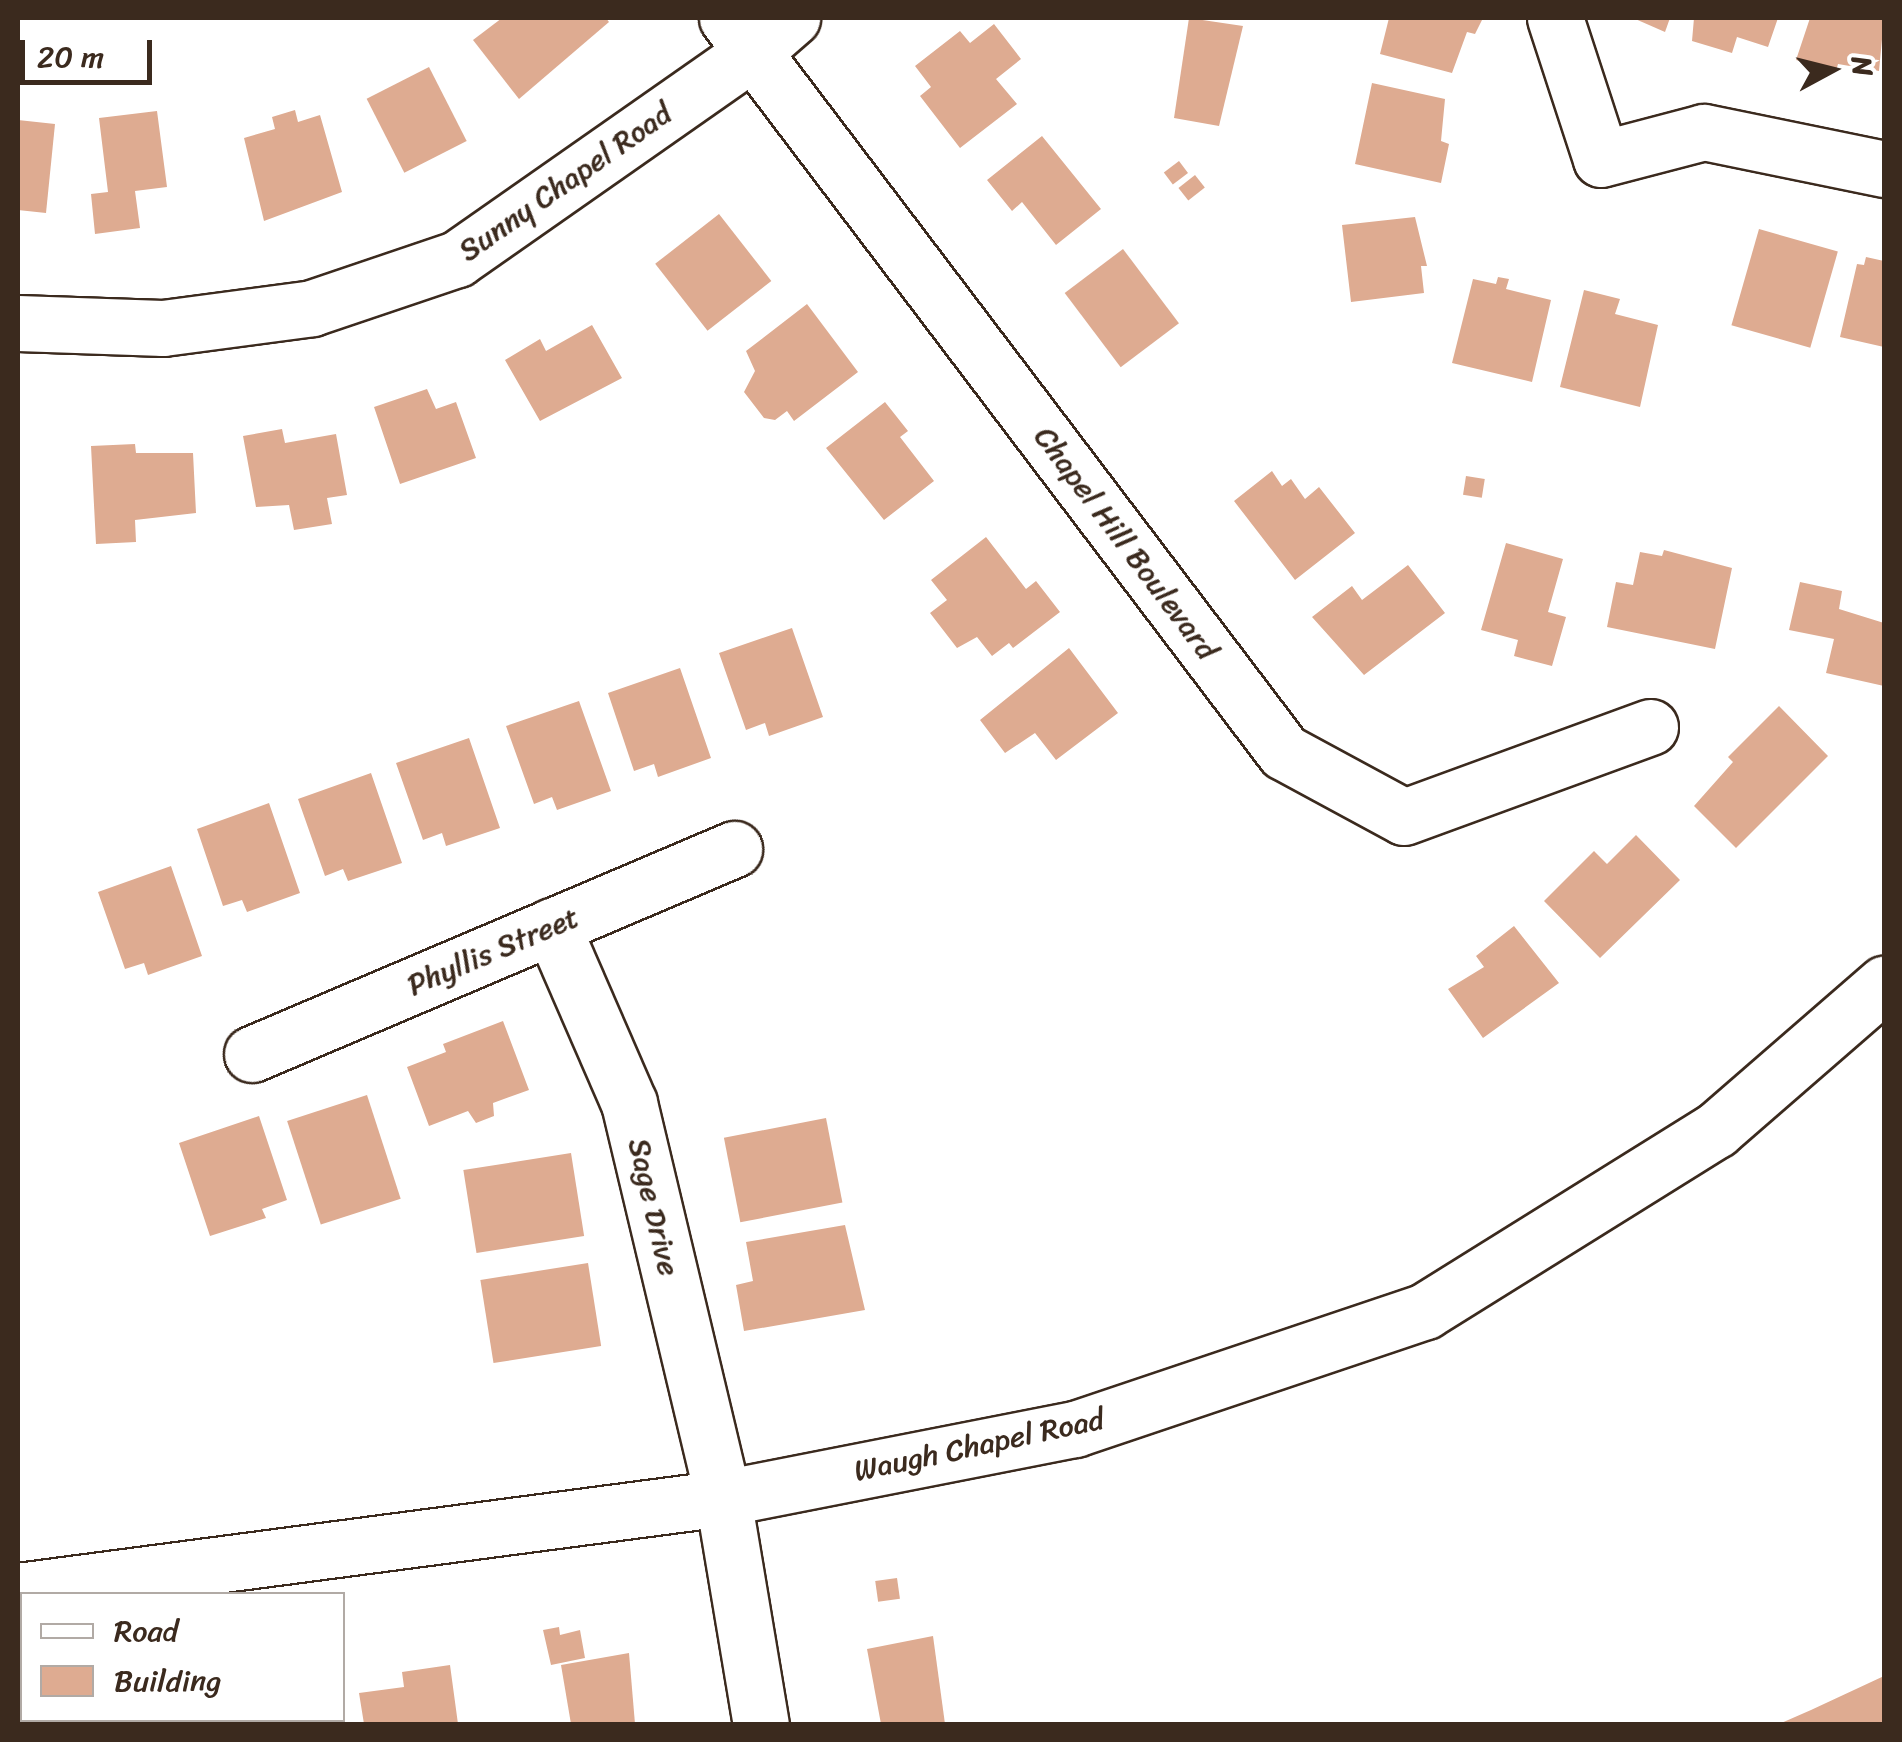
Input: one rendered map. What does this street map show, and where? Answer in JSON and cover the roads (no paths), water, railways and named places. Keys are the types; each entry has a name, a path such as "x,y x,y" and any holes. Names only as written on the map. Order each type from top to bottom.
{"street":[{"path":"1555,18 1601,159 1704,132 1884,169"},
{"name":"Sunny Chapel Road","path":"18,322 163,328 312,308 456,260 757,29"},
{"name":"Chapel Hill Boulevard","path":"757,29 1284,752 1404,817 1650,727"},
{"name":"Phyllis Street","path":"252,1054 734,849"},
{"name":"Sage Drive","path":"552,926 629,1103 723,1498 761,1724"},
{"name":"Waugh Chapel Road","path":"18,1591 723,1498 1075,1429 1425,1311 1716,1130 1884,984"}]}
